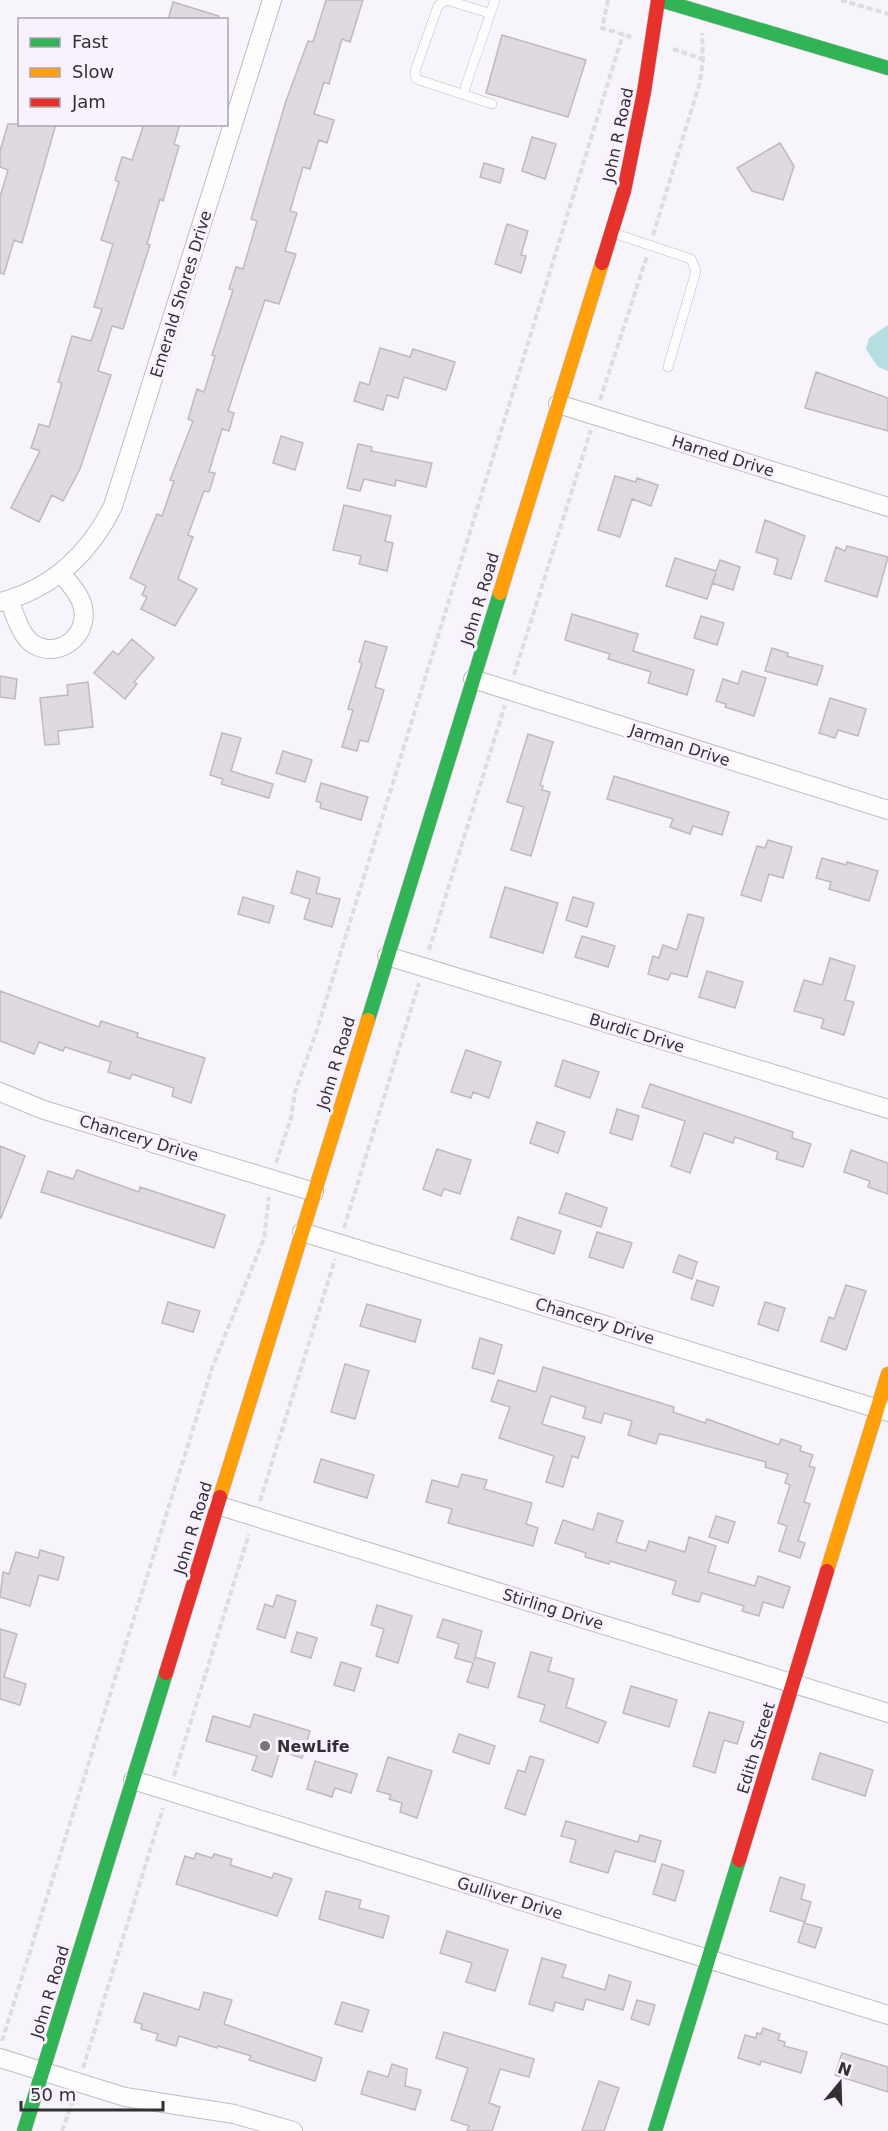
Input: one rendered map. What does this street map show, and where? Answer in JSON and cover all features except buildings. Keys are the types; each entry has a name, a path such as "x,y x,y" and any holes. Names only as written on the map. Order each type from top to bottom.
{"main road":[{"path":"659,0 888,68"},
{"name":"John R Road","path":"24,2131 611,232 633,151 659,0"},
{"name":"Edith Street","path":"655,2131 794,1684 883,1410 888,1374"}],"street":[{"name":"Emerald Shores Drive","path":"61,573 81,601 84,610 80,633 66,646 46,648 34,645 25,636 4,601 26,594 61,573 95,537 113,506 121,487 272,0"},
{"name":"Harned Drive","path":"558,404 888,507"},
{"name":"Jarman Drive","path":"473,680 888,810"},
{"name":"Burdic Drive","path":"387,956 888,1109"},
{"name":"Chancery Drive","path":"0,1092 44,1110 314,1192"},
{"name":"Chancery Drive","path":"302,1232 883,1410"},
{"name":"Stirling Drive","path":"217,1505 888,1713"},
{"name":"Gulliver Drive","path":"133,1780 888,2015"},
{"path":"1,2051 42,2072 125,2097 234,2114 293,2131"}],"lane":[{"path":"489,13 446,0 438,6 415,71 416,79 492,104"},
{"path":"463,94 495,0"},
{"path":"611,232 691,259 696,271 668,367"}],"path":[{"path":"608,0 602,28 630,36"},
{"path":"841,0 888,14"},
{"path":"276,1164 291,1118 295,1092 316,1033 623,34"},
{"path":"601,398 700,82 704,59 702,40"},
{"path":"684,52 704,59"},
{"path":"514,673 590,434"},
{"path":"430,948 504,708"},
{"path":"345,1225 419,983"},
{"path":"1,2051 212,1368 264,1238 270,1196"},
{"path":"260,1499 334,1260"},
{"path":"175,1772 249,1534"},
{"path":"85,2063 163,1809"},
{"path":"62,2131 73,2101"}],"water":[{"path":"888,325 888,371 878,367 866,349 869,338"}],"traffic: fast":[{"path":"660,0 888,68"},
{"path":"368,1020 500,593"},
{"path":"24,2131 166,1673"},
{"path":"655,2131 739,1860"}],"traffic: slow":[{"path":"500,593 602,263"},
{"path":"220,1497 368,1020"},
{"path":"827,1571 888,1374"}],"traffic: jam":[{"path":"602,263 624,191 644,92 658,0"},
{"path":"166,1673 220,1497"},
{"path":"739,1860 827,1571"}],"place":[{"name":"NewLife","path":"265,1746"}]}
